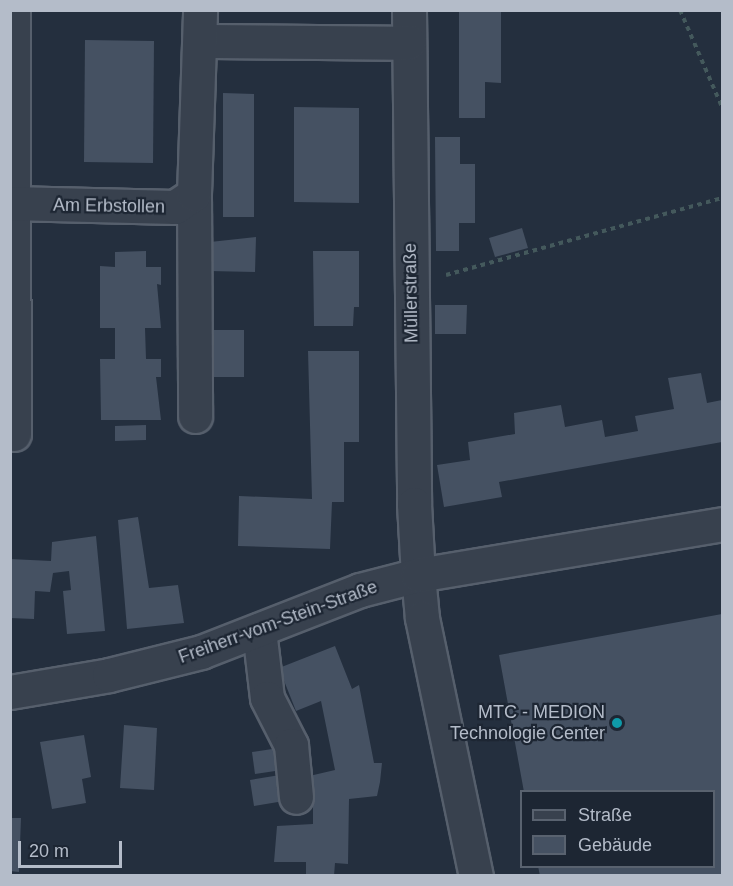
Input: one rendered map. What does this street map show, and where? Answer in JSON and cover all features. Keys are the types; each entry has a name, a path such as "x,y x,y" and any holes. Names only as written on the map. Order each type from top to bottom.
{"street":[{"path":"13,10 14,434"},
{"name":"Müllerstraße","path":"409,10 411,285 418,575 422,618 476,876"},
{"path":"195,416 194,194 200,26 409,43"},
{"name":"Am Erbstollen","path":"12,203 175,207 194,194"},
{"name":"Freiherr-vom-Stein-Straße","path":"10,692 109,675 201,652 360,590 418,575 723,524"},
{"path":"259,630 267,699 291,745 296,797"}],"path":[{"path":"680,10 723,107"},
{"path":"411,285 723,198"}],"building":[{"path":"459,10 501,10 501,83 485,82 485,118 459,118"},
{"path":"85,40 154,41 153,163 84,162"},
{"path":"223,93 254,94 254,217 223,217"},
{"path":"294,107 359,108 359,203 294,202"},
{"path":"435,137 460,137 460,164 475,164 475,223 459,223 459,251 436,251"},
{"path":"522,228 528,248 495,257 489,238"},
{"path":"256,237 255,272 209,271 210,242"},
{"path":"146,251 146,267 161,267 161,285 157,284 161,328 145,328 146,359 161,359 161,377 156,377 161,420 101,420 100,359 115,359 115,328 100,328 100,266 115,267 115,252"},
{"path":"313,251 359,251 359,307 354,307 353,326 314,326"},
{"path":"435,305 467,305 466,334 435,334"},
{"path":"213,330 244,330 244,377 214,377"},
{"path":"308,351 359,351 359,442 344,442 344,502 332,502 330,549 238,546 239,496 312,499"},
{"path":"701,373 707,403 722,400 722,442 499,482 502,497 444,507 437,465 470,460 468,442 515,434 514,413 561,405 565,427 602,420 605,437 638,431 635,416 674,409 668,378"},
{"path":"146,425 146,440 115,441 115,426"},
{"path":"138,517 149,588 178,585 184,623 127,629 118,520"},
{"path":"96,536 105,631 67,634 63,591 71,590 69,571 53,573 50,592 35,591 34,619 10,618 10,559 51,561 52,542"},
{"name":"MTC - MEDION Technologie Center","path":"722,614 722,876 540,876 538,868 715,868 715,790 524,790 499,655"},
{"path":"335,646 352,689 359,685 374,763 382,763 380,782 377,796 349,799 348,864 335,863 334,876 306,876 306,862 274,862 277,826 313,824 313,801 305,777 335,770 321,701 296,711 279,668"},
{"path":"124,725 157,728 154,790 120,788"},
{"path":"84,735 91,777 82,779 86,803 52,809 40,742"},
{"path":"279,748 282,770 255,774 252,752"},
{"path":"286,774 290,800 254,806 250,780"},
{"path":"10,818 21,818 19,872 10,871"}],"place":[{"name":"MTC - MEDION Technologie Center","path":"617,723"}]}
